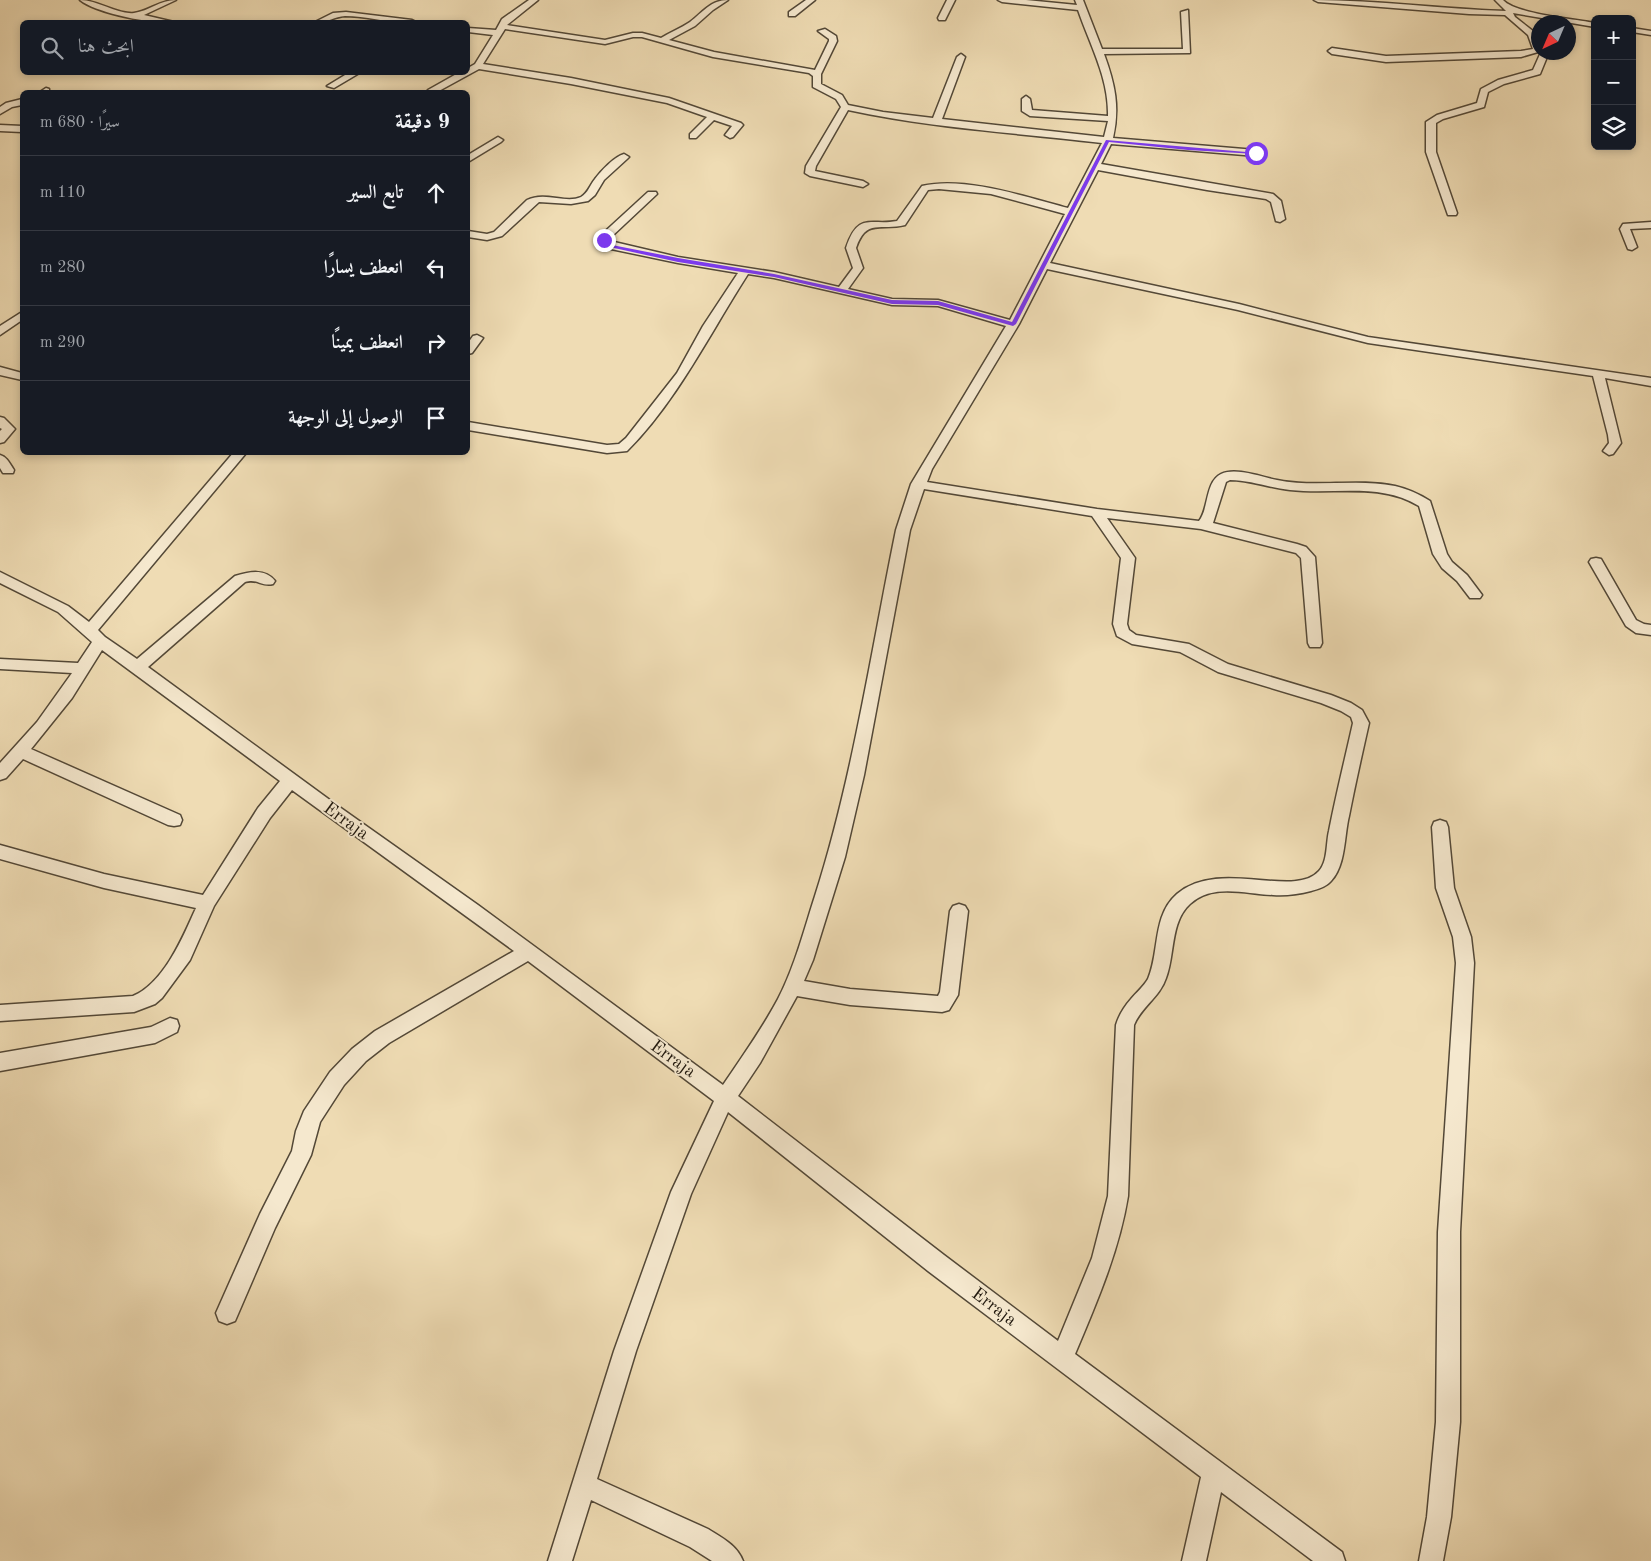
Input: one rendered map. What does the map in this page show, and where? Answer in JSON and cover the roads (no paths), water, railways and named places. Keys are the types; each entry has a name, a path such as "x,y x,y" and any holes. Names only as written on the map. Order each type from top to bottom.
{"street":[{"path":"84,0 109,10 157,20"},
{"path":"132,20 156,5 172,0"},
{"path":"470,70 478,66 505,21 534,0"},
{"path":"661,41 692,24 710,8 724,0"},
{"path":"792,14 811,0"},
{"path":"942,18 951,0"},
{"path":"560,1561 625,1351 681,1192 725,1098 754,1057 792,987 804,960 836,857 856,775 903,530 918,484 1013,324 1108,140 1113,119 1112,93 1099,52 1080,4 1002,0"},
{"path":"1318,0 1510,14 1591,24"},
{"path":"1499,0 1510,14 1531,33"},
{"path":"1099,52 1187,51 1186,12"},
{"path":"324,20 336,15 346,14 396,20"},
{"path":"1429,18 1510,14"},
{"path":"470,30 500,30 605,42 633,35 713,54 817,74"},
{"path":"822,31 830,36 833,42 817,74 816,85 839,97 845,108"},
{"path":"1636,31 1651,34"},
{"path":"1332,52 1394,59 1531,53"},
{"path":"936,122 961,57"},
{"path":"1452,213 1431,152 1431,122 1440,117 1481,105 1484,91 1491,86 1537,72 1542,60"},
{"path":"478,66 570,81 669,101 738,125 730,135"},
{"path":"331,86 351,75"},
{"path":"435,90 462,75"},
{"path":"1026,100 1027,111 1030,113 1113,119"},
{"path":"1,110 9,105 20,102"},
{"path":"845,108 936,122 1188,149 1256,153"},
{"path":"845,108 811,166 810,173 863,184"},
{"path":"693,136 712,117"},
{"path":"0,128 20,129"},
{"path":"470,159 498,140"},
{"path":"470,234 487,237 498,234 531,202 537,199 571,202 584,200 592,193 598,181 624,157"},
{"path":"1094,166 1207,187 1262,194 1274,198 1280,219"},
{"path":"842,290 858,268 858,264 850,253 850,248 860,229 869,224 891,225 901,223 925,188 940,186 991,191 1070,212"},
{"path":"652,194 604,238 607,245 744,272 774,275 899,303 938,303 1013,324"},
{"path":"1632,247 1625,228 1632,225 1651,225"},
{"path":"1043,265 1240,306 1368,340 1651,382"},
{"path":"470,426 612,450 622,448 630,441 682,374 709,326 744,272"},
{"path":"0,332 20,317"},
{"path":"470,348 477,338"},
{"path":"0,371 20,376"},
{"path":"1598,373 1614,435 1614,443 1609,451"},
{"path":"0,421 9,429 0,439"},
{"path":"0,774 49,718 83,670 95,636 240,455"},
{"path":"0,458 8,470"},
{"path":"1203,524 1208,519 1220,480 1227,476 1291,487 1363,486 1402,493 1412,496 1424,504 1440,554 1475,595"},
{"path":"918,484 1097,513 1203,524 1292,546 1306,553 1308,557 1315,642"},
{"path":"1062,1358 1100,1267 1116,1212 1125,1025 1131,1010 1158,978 1164,939 1169,925 1182,900 1203,887 1228,884 1289,890 1312,883 1324,876 1332,862 1360,723 1357,714 1338,703 1226,670 1184,648 1140,641 1126,636 1120,628 1120,624 1128,558 1097,513"},
{"path":"1596,562 1631,623 1641,629 1651,630"},
{"path":"138,666 240,579 254,575 268,581"},
{"name":"Erraja","path":"0,577 63,610 95,636 290,780 528,952 725,1098 928,1257 1333,1561"},
{"path":"0,664 52,666 83,670"},
{"path":"20,751 174,820"},
{"path":"0,1013 142,1002 156,992 184,956 207,904 264,813 290,780"},
{"path":"1432,1561 1448,1422 1449,1232 1465,963 1462,937 1445,888 1440,827"},
{"path":"0,852 104,881 207,904"},
{"path":"792,987 850,997 942,1004 949,996 960,911"},
{"path":"226,1313 302,1150 311,1119 348,1066 369,1046 382,1037 528,952"},
{"path":"0,1062 155,1035 170,1026"},
{"path":"1194,1561 1214,1472"},
{"path":"584,1485 699,1538 716,1548 731,1561"}]}
